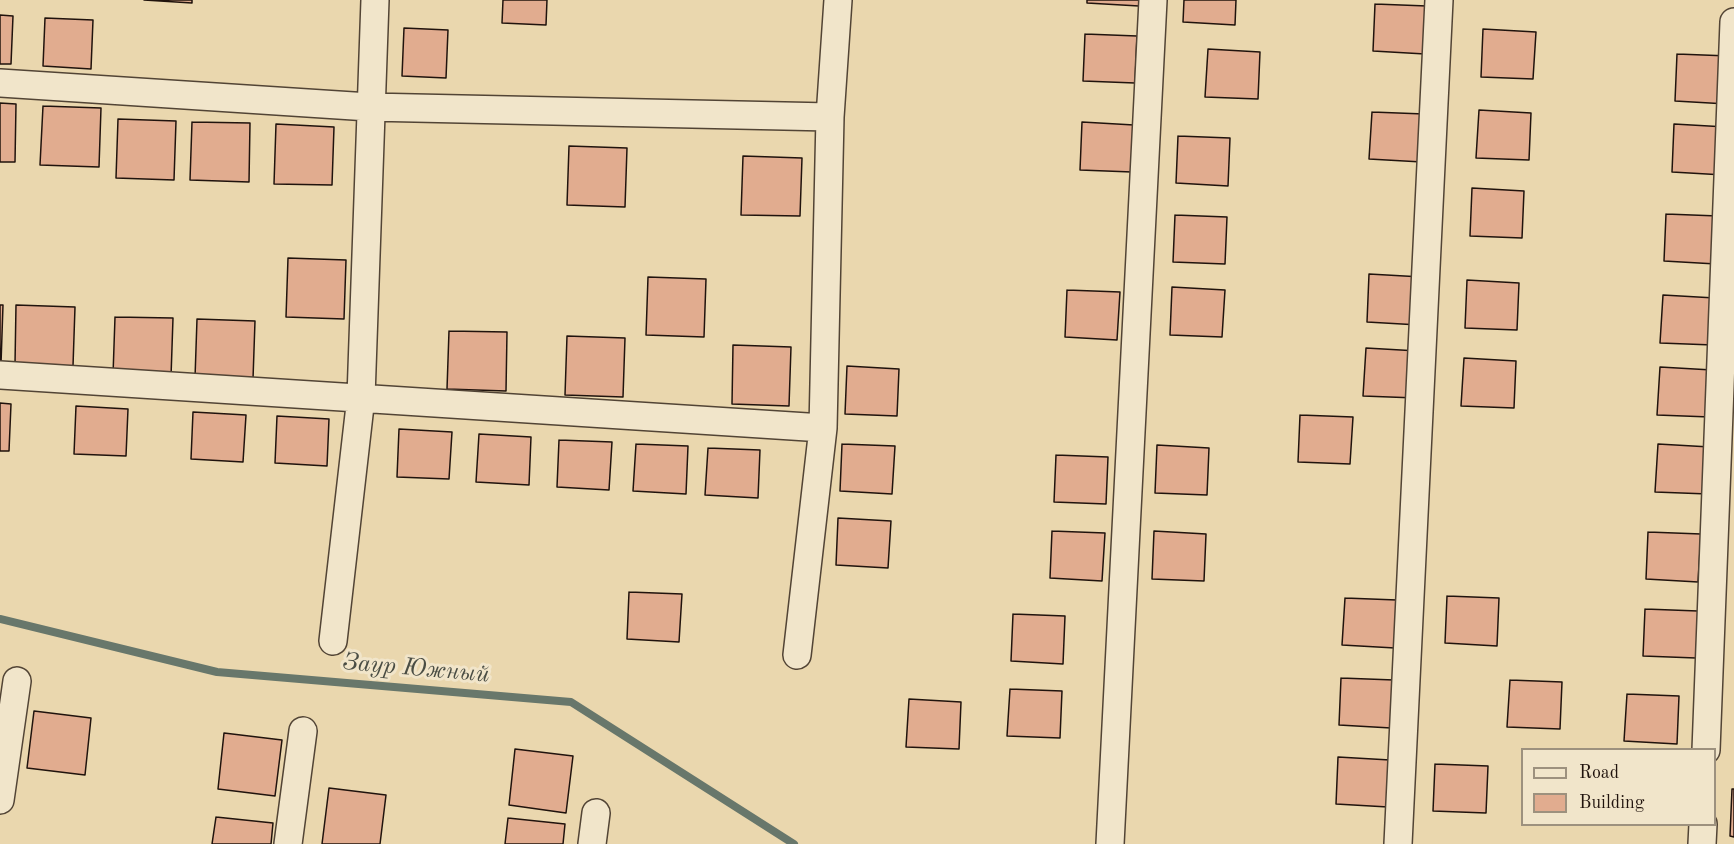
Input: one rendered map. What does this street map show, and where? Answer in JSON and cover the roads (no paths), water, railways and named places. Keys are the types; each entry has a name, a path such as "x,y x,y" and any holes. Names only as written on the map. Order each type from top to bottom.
{"street":[{"path":"333,641 361,397 369,107 375,0"},
{"path":"798,655 823,428 830,117 838,0"},
{"path":"1110,844 1153,0"},
{"path":"1398,844 1439,0"},
{"path":"1706,748 1734,22"},
{"path":"0,83 369,107 830,117"},
{"path":"0,375 823,428"},
{"path":"0,800 17,681"},
{"path":"288,844 303,731"},
{"path":"592,844 596,813"},
{"path":"1702,844 1703,826"}],"waterway":[{"name":"Заур Южный","path":"0,619 217,672 571,702 794,844"}]}
